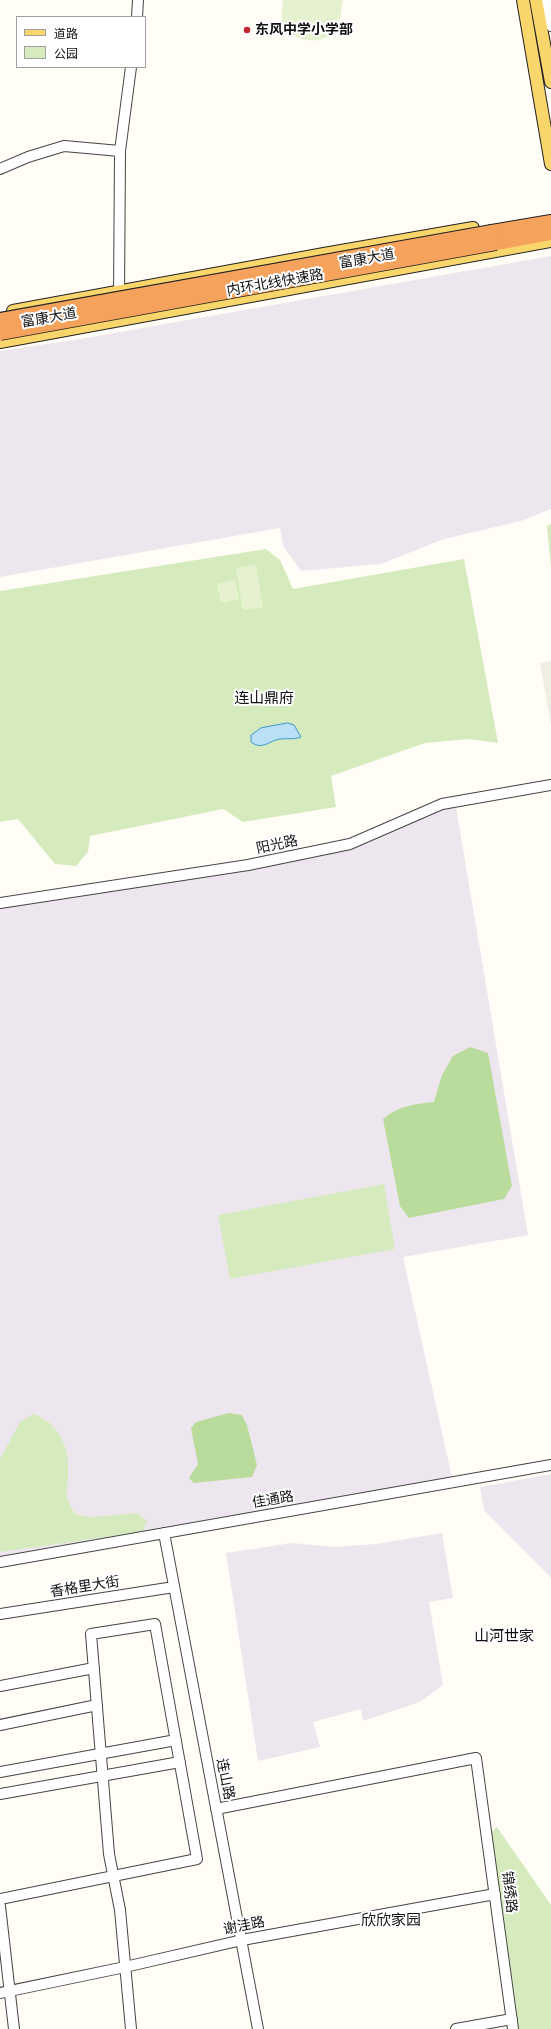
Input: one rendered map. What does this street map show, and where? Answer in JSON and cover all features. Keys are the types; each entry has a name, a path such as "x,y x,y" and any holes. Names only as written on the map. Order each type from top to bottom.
{"highway":[{"name":"内环北线快速路","path":"0,320 551,222"},
{"name":"内环北线快速路","path":"0,333 551,233"}],"main road":[{"path":"524,0 551,164"},
{"path":"536,0 551,82"},
{"name":"富康大道","path":"0,313 332,252 551,215"},
{"name":"富康大道","path":"0,342 551,241"}],"street":[{"path":"137,16 138,0"},
{"path":"546,0 551,26"},
{"path":"123,319 118,291 120,151 131,68"},
{"path":"0,169 28,157 64,146 120,151"},
{"name":"阳光路","path":"0,903 248,865 350,844 442,804 551,785"},
{"name":"佳通路","path":"0,1562 551,1465"},
{"name":"连山路","path":"164,1533 258,2029"},
{"name":"香格里大街","path":"0,1614 174,1587"},
{"path":"0,1899 113,1875 197,1859 156,1624 91,1634 102,1753 109,1854 113,1875 120,1910 132,2029"},
{"path":"0,1686 94,1668"},
{"path":"0,1725 97,1705"},
{"path":"0,1772 176,1740"},
{"name":"锦绣路","path":"216,1809 476,1758 512,2024"},
{"path":"0,1794 180,1762"},
{"name":"谢洼路","path":"5,1992 125,1967 242,1940 495,1894"},
{"path":"0,1906 5,1992 14,2029"},
{"path":"456,2029 512,2024"}],"shaded area":[{"path":"551,256 551,509 521,521 444,539 381,564 301,571 283,546 280,528 0,577 0,351 80,339"},
{"path":"551,661 551,725 540,663"},
{"path":"455,801 528,1235 403,1257 453,1482 0,1562 0,903 350,844"},
{"path":"551,1474 551,1578 484,1510 480,1487"},
{"path":"442,1533 453,1598 429,1602 443,1685 420,1702 363,1721 361,1709 313,1722 320,1747 258,1761 226,1553 292,1543 335,1547 376,1544"}],"green space":[{"path":"283,0 343,0 340,20 335,30 323,39 301,39 288,31 284,25 282,19"},
{"path":"551,524 551,568 547,526"},
{"path":"266,549 280,560 293,589 464,559 498,743 469,739 425,743 331,776 336,807 243,822 223,809 90,836 88,852 76,866 55,864 18,819 0,822 0,591"},
{"path":"256,565 263,607 243,610 236,568"},
{"path":"235,580 239,599 221,603 217,584"},
{"path":"470,1047 488,1053 512,1186 504,1199 409,1218 400,1206 383,1119 400,1108 434,1102 442,1075 453,1056"},
{"path":"384,1184 395,1249 230,1279 218,1215"},
{"path":"229,1413 242,1415 247,1425 257,1465 252,1477 194,1483 189,1478 198,1464 191,1428 196,1422"},
{"path":"34,1414 51,1424 62,1438 68,1465 67,1497 75,1514 91,1517 138,1513 147,1522 142,1532 0,1552 0,1459 20,1422"},
{"path":"497,1827 551,1905 551,2029 513,2029 487,1835"}],"water":[{"path":"288,723 294,725 301,737 277,740 263,745 251,742 251,735 261,728"}],"place":[{"name":"东风中学小学部","path":"247,30"}],"district":[{"name":"连山鼎府","path":"264,699"},
{"name":"山河世家","path":"504,1637"},
{"name":"欣欣家园","path":"391,1921"}]}
